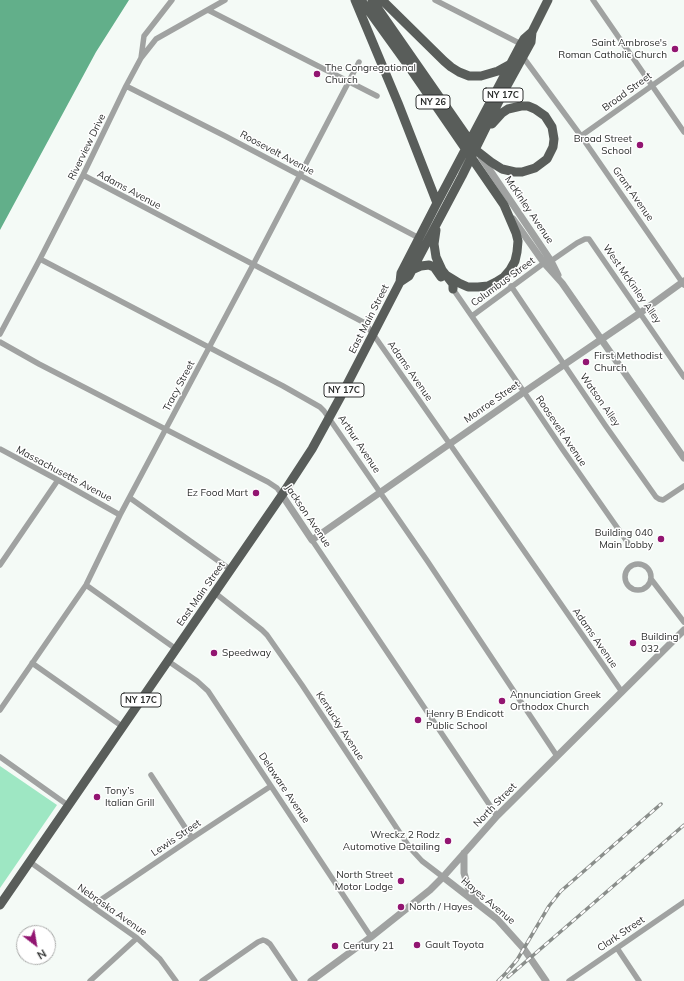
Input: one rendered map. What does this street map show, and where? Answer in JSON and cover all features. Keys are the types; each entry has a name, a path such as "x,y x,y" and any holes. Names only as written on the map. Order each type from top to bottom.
{"main road":[{"path":"355,0 437,203"},
{"name":"NY 26","path":"362,0 504,205 516,233 518,252 515,262 504,277 496,282 488,286 468,287 446,275"},
{"path":"372,0 477,151 502,169 522,172 535,168 547,159 553,147 554,139 552,127 545,116 528,106 508,109 502,113 483,134"},
{"path":"382,0 444,61 459,72 469,76 481,76 498,71 510,64"},
{"name":"East Main Street","path":"400,282 409,276 438,223 531,42 532,32 548,0"},
{"name":"East Main Street","path":"0,905 231,570 312,449 330,418 400,282 400,273 510,64 524,39 532,32"},
{"path":"438,223 434,244 436,257 442,270 453,284 453,289"},
{"path":"412,270 421,266 434,267 448,287 453,289"}],"street":[{"path":"141,58 144,36 172,0"},
{"name":"Riverview Drive","path":"0,334 83,176 141,58 156,40 225,0"},
{"path":"436,0 521,44"},
{"path":"594,0 684,132"},
{"path":"208,10 377,96"},
{"name":"Grant Avenue","path":"523,57 581,136 683,283"},
{"name":"Tracy Street","path":"0,710 86,585 120,515 359,62"},
{"name":"Broad Street","path":"581,136 684,63"},
{"name":"Roosevelt Avenue","path":"126,86 300,174 419,238"},
{"name":"McKinley Avenue","path":"477,151 562,283 684,458"},
{"name":"Adams Avenue","path":"83,176 363,322 373,334 622,692"},
{"name":"McKinley Avenue","path":"504,205 548,262"},
{"name":"West McKinley Alley","path":"548,262 585,239 589,239 684,377"},
{"name":"Arthur Avenue","path":"40,259 283,386 320,407 330,418 557,756"},
{"name":"Columbus Street","path":"472,316 511,286 548,262"},
{"name":"Monroe Street","path":"312,540 683,283"},
{"name":"Watson Alley","path":"511,286 656,496 663,500 684,486"},
{"name":"Roosevelt Avenue","path":"453,289 628,543"},
{"name":"Jackson Avenue","path":"0,342 39,364 277,488 497,816"},
{"name":"Massachusetts Avenue","path":"0,449 120,515"},
{"path":"0,565 58,480"},
{"path":"130,498 231,570"},
{"path":"651,579 646,587 637,590 629,587 625,579 625,575 626,571 636,564 646,567 650,573 651,579 684,622"},
{"path":"86,585 176,649"},
{"name":"Kentucky Avenue","path":"215,593 267,635 404,839 422,861 442,877"},
{"name":"North Street","path":"311,981 371,937 430,890 497,816 684,630"},
{"name":"Delaware Avenue","path":"168,662 197,681 208,691 371,937"},
{"path":"32,664 123,727"},
{"path":"0,757 69,806"},
{"path":"150,776 192,838"},
{"name":"Lewis Street","path":"93,908 99,901 271,786"},
{"path":"464,853 464,873 468,887 480,906"},
{"name":"Nebraska Avenue","path":"30,862 137,938 160,959 176,981"},
{"name":"Hayes Avenue","path":"442,877 497,919 517,940 546,981"},
{"name":"Clark Street","path":"569,981 684,903"},
{"path":"90,981 137,938"},
{"path":"202,981 262,940 270,944 295,981"},
{"path":"617,948 639,981"}],"shaded area":[{"path":"0,0 129,0 96,52 0,230"},
{"path":"0,766 57,805 0,888"}],"railway":[{"path":"498,981 517,960 549,906 561,891 661,804"},
{"path":"508,977 684,825"}],"place":[{"name":"Saint Ambrose's Roman Catholic Church","path":"675,49"},
{"name":"The Congregational Church","path":"317,74"},
{"name":"Broad Street School","path":"640,145"},
{"name":"First Methodist Church","path":"586,362"},
{"name":"Ez Food Mart","path":"256,493"},
{"name":"Building 040 Main Lobby","path":"661,539"},
{"name":"Building 032","path":"633,643"},
{"name":"Speedway","path":"214,653"},
{"name":"Annunciation Greek Orthodox Church","path":"502,701"},
{"name":"Henry B Endicott Public School","path":"418,720"},
{"name":"Tony’s Italian Grill","path":"97,797"},
{"name":"Wreckz 2 Rodz Automotive Detailing","path":"448,841"},
{"name":"North Street Motor Lodge","path":"401,881"},
{"name":"North / Hayes","path":"401,907"},
{"name":"Gault Toyota","path":"417,945"},
{"name":"Century 21","path":"335,946"}]}
